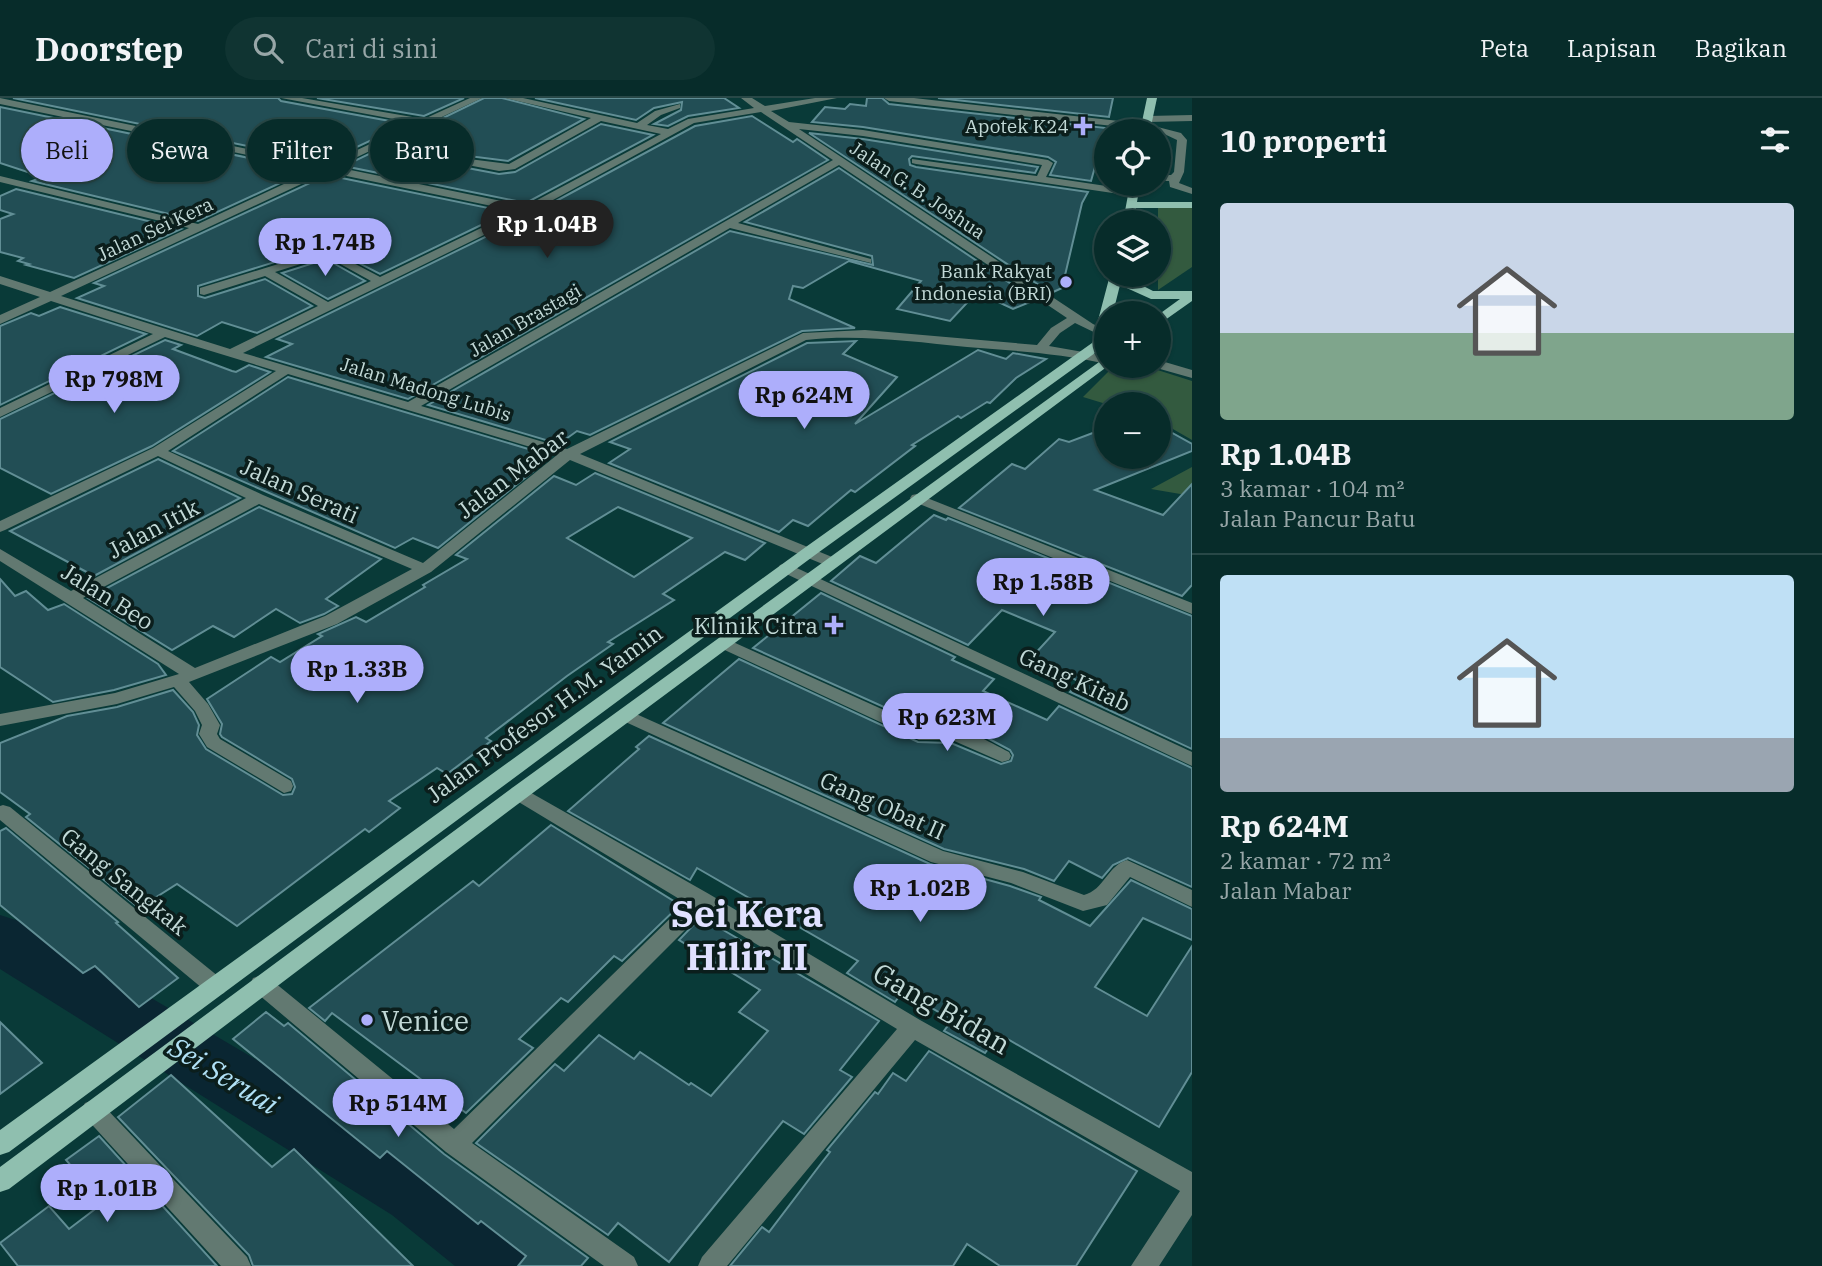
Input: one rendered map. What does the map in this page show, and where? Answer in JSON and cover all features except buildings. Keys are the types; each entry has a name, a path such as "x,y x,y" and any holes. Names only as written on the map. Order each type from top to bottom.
{"main road":[{"path":"1148,119 1152,98"},
{"path":"1144,196 1192,205"},
{"path":"1137,287 1152,295 1191,295"},
{"path":"1171,311 1191,295"},
{"name":"Jalan Profesor H.M. Yamin","path":"0,1144 786,568 1094,353"},
{"path":"0,1181 917,498 1094,354"}],"street":[{"path":"286,98 408,119"},
{"name":"Jalan Sei Kera","path":"432,119 477,98"},
{"path":"510,98 667,132"},
{"name":"Jalan G. B. Joshua","path":"747,98 1075,318 1094,340"},
{"path":"234,352 527,210 667,132 707,117 832,98"},
{"path":"889,98 1094,120"},
{"path":"0,101 247,153"},
{"path":"639,126 658,113 677,106"},
{"path":"474,163 499,168 511,167 601,117"},
{"path":"1171,122 1192,118"},
{"path":"786,124 863,133 1048,163 1039,181"},
{"path":"1171,133 1182,140 1179,172 1174,178 1174,185 1192,191"},
{"name":"Jalan Brastagi","path":"410,406 839,161"},
{"path":"916,162 1094,189"},
{"path":"356,175 527,210"},
{"path":"0,179 198,227"},
{"name":"Jalan Sei Kera","path":"0,320 297,182"},
{"path":"728,224 867,261"},
{"path":"204,291 327,252 381,282"},
{"path":"265,271 328,307"},
{"name":"Jalan Madong Lubis","path":"0,280 164,333 568,454 831,562"},
{"path":"1041,349 1048,336 1059,326 1075,318"},
{"path":"0,413 164,333"},
{"name":"Jalan Mabar","path":"0,720 117,698 186,677 331,620 425,569 568,454 803,337 863,333 1041,349 1094,348"},
{"path":"1171,368 1192,374"},
{"path":"0,527 158,451 287,369"},
{"name":"Jalan Serati","path":"158,451 258,498 425,569"},
{"name":"Jalan Itik","path":"69,599 258,498"},
{"path":"917,498 1191,607"},
{"name":"Jalan Beo","path":"0,554 186,677 211,724 208,734 213,743 284,786"},
{"name":"Gang Kitab","path":"786,568 1192,760"},
{"path":"722,642 925,736 935,731 949,732 1002,756"},
{"name":"Gang Obat II","path":"625,715 938,856 1016,877 1083,903 1100,899 1127,867 1192,899"},
{"name":"Gang Bidan","path":"519,793 912,1027 1192,1185"},
{"name":"Gang Sangkak","path":"3,812 216,987"},
{"path":"455,1143 702,900"},
{"path":"261,984 455,1143 625,1266"},
{"path":"711,1266 912,1027"},
{"path":"93,1110 238,1266"},
{"path":"1144,1266 1192,1194"}],"green space":[{"path":"1158,203 1192,207 1192,267 1171,281 1171,210 1158,210"},
{"path":"1171,374 1192,381 1192,440 1171,428 1171,392 1094,392 1094,400 1083,397 1102,378 1171,378"},
{"path":"1192,467 1192,496 1151,489"}],"waterway":[{"name":"Sei Seruai","path":"0,939 417,1192 512,1266"}],"place":[{"name":"Apotek K24","path":"1083,126"},
{"name":"Bank Rakyat Indonesia (BRI)","path":"1066,282"},
{"name":"Klinik Citra","path":"834,625"},
{"name":"Venice","path":"367,1020"}],"district":[{"name":"Sei Kera Hilir II","path":"747,934"}]}
